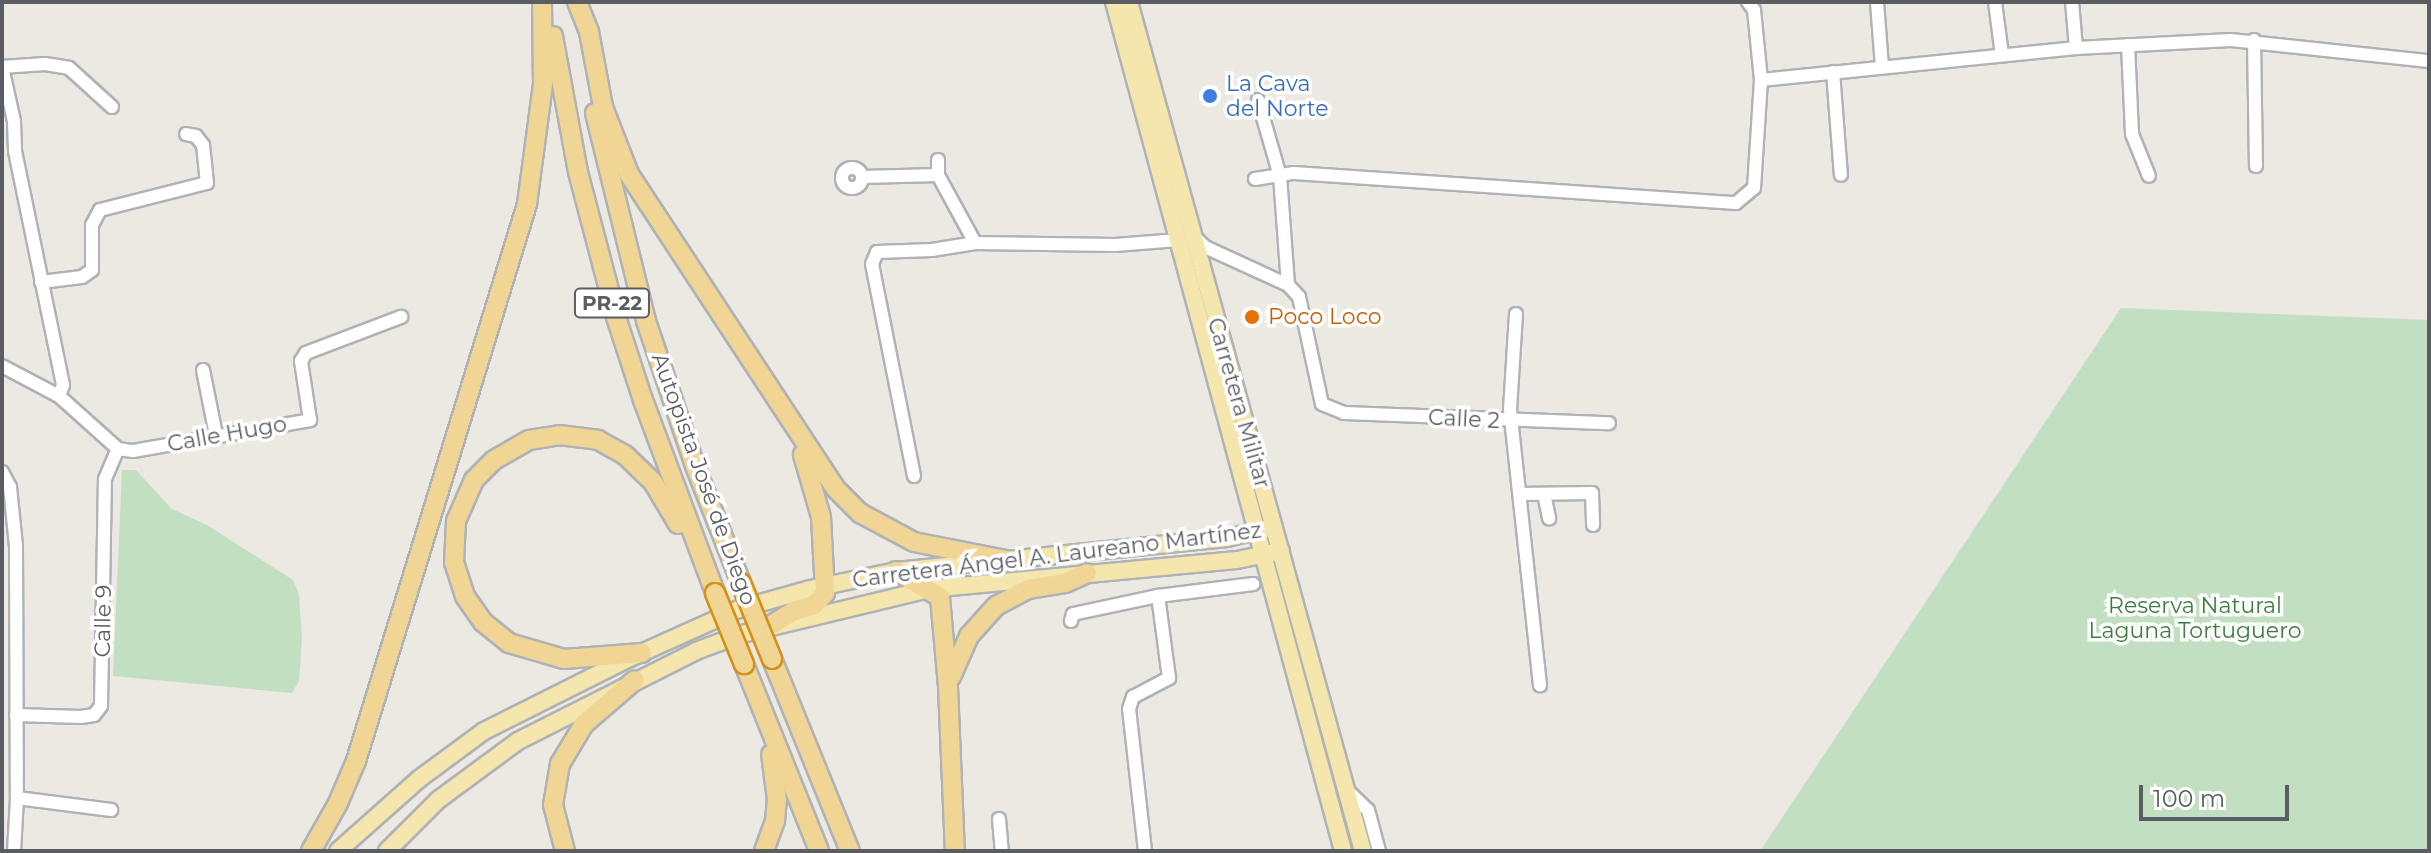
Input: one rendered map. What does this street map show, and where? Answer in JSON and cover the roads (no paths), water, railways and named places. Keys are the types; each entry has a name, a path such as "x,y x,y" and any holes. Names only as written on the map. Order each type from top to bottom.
{"highway":[{"name":"Autopista José de Diego","path":"545,2 564,105 595,242 643,400 695,542 819,851"},
{"path":"311,851 338,803 361,747 527,204 541,115 545,2"},
{"name":"Autopista José de Diego","path":"576,2 601,148 638,296 695,466 850,851"},
{"path":"576,2 589,32 603,107 629,174 836,489 874,522 932,548 1011,561"},
{"path":"773,624 792,612 814,605 825,593 821,517 795,430"},
{"path":"642,653 577,659 543,655 509,643 483,622 465,596 454,563 454,532 466,494 485,468 517,445 544,437 584,436 611,446 646,475 695,542"},
{"path":"896,571 940,597 948,687 955,851"},
{"path":"948,687 969,636 996,606 1028,589 1065,583 1087,573"},
{"path":"565,851 553,805 560,764 584,724 635,680"},
{"path":"762,708 777,800 775,821 764,851"}],"main road":[{"name":"Carretera Militar","path":"1114,2 1185,236 1266,529 1343,851"},
{"name":"Carretera Militar","path":"1129,2 1185,236"},
{"name":"Carretera Ángel A. Laureano Martínez","path":"338,851 419,779 484,731 739,609 896,571 1227,538 1266,529"},
{"name":"Carretera Militar","path":"1272,552 1363,851"},
{"name":"Carretera Ángel A. Laureano Martínez","path":"387,851 438,800 518,741 696,651 773,624 929,589 1272,552"}],"street":[{"path":"1255,179 1294,173 1736,203 1754,188 1761,80 1754,10 1748,2"},
{"path":"1877,2 1882,67"},
{"path":"1995,2 2002,55"},
{"path":"2072,2 2076,48"},
{"path":"1761,80 2076,48 2254,40 2429,61"},
{"path":"2254,40 2256,166"},
{"path":"2128,45 2132,134 2149,176"},
{"path":"59,396 63,385 2,67 45,64 69,68 112,107"},
{"path":"1833,72 1841,175"},
{"path":"914,476 873,256 877,252 932,250 975,243 1115,245 1185,236 1288,285 1280,176 1258,100"},
{"path":"41,282 82,277 92,270 92,225 100,210 207,183 203,145 196,136 186,134"},
{"path":"938,160 938,175 975,243"},
{"path":"862,177 938,175"},
{"name":"Calle 2","path":"1288,285 1299,297 1322,404 1344,413 1609,423"},
{"path":"1516,314 1511,421 1540,685"},
{"name":"Calle Hugo","path":"118,449 133,451 310,420 301,361 306,353 401,317"},
{"path":"2,366 59,396 118,449"},
{"path":"203,370 216,435"},
{"name":"Calle 9","path":"16,715 81,717 94,715 101,706 105,479 118,449"},
{"path":"2,472 10,487 16,546 17,798 14,851"},
{"path":"1520,494 1592,493 1593,525"},
{"path":"1544,494 1549,518"},
{"path":"1071,621 1073,614 1158,596 1253,584"},
{"path":"1145,851 1129,709 1133,697 1169,678 1158,596"},
{"path":"1346,788 1368,810 1379,851"},
{"path":"17,798 111,810"},
{"path":"999,819 1002,851"}],"place":[{"name":"La Cava del Norte","path":"1210,96"},
{"name":"Poco Loco","path":"1252,317"}],"park label":[{"name":"Reserva Natural Laguna Tortuguero","path":"2195,618"}]}
